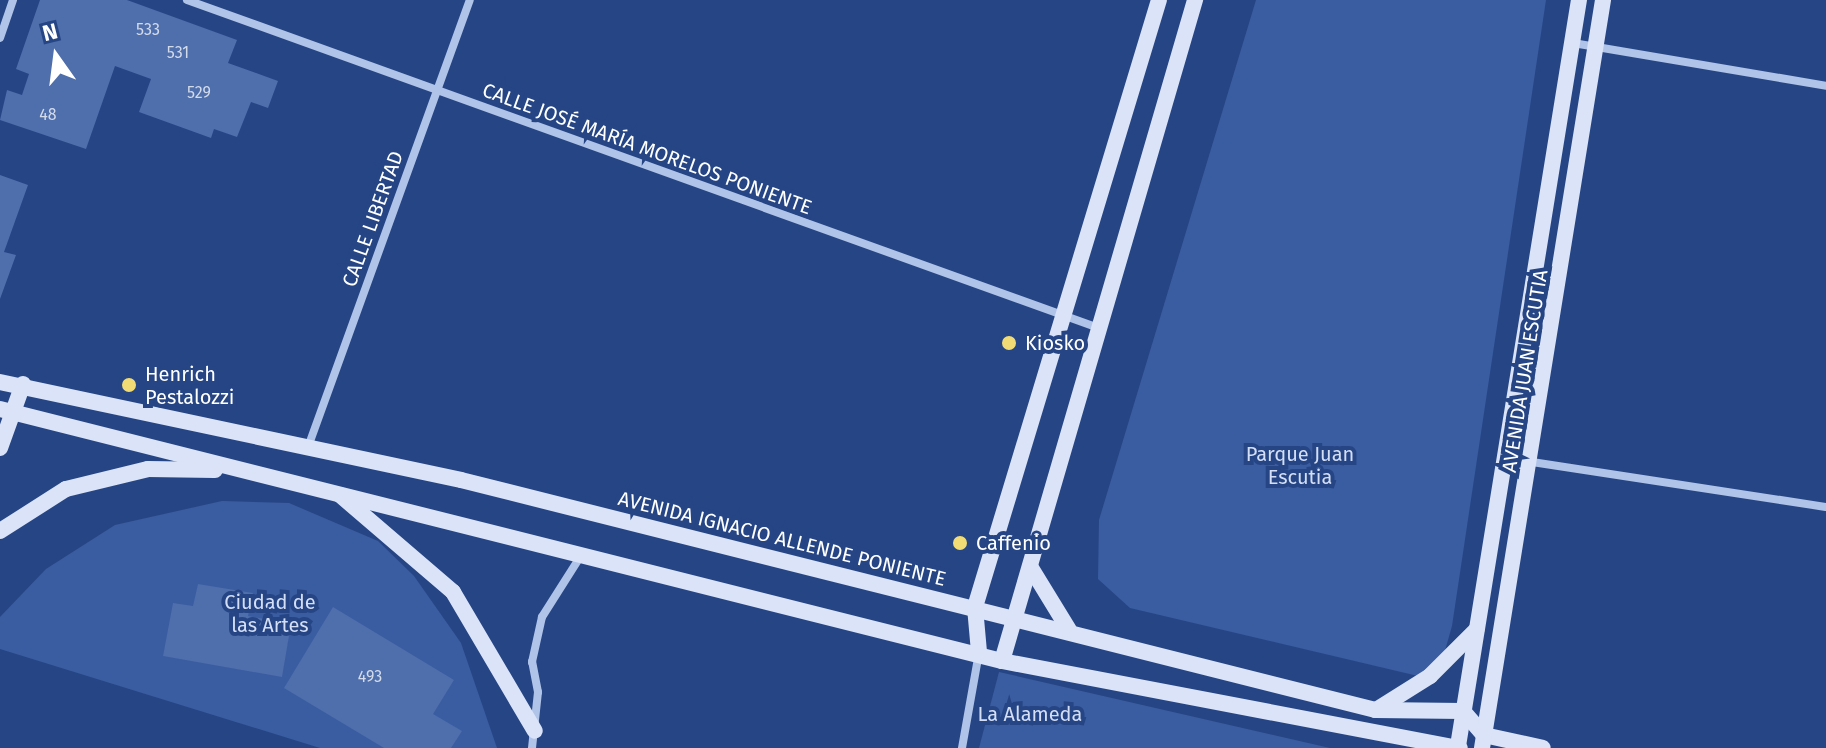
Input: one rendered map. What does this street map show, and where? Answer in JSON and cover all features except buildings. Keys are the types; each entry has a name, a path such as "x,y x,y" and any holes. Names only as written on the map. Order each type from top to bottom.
{"main road":[{"path":"979,652 975,607 1159,0"},
{"path":"1002,661 1031,568 1096,327 1195,0"},
{"name":"AVENIDA JUAN ESCUTIA","path":"1459,747 1506,438 1579,0"},
{"name":"AVENIDA JUAN ESCUTIA","path":"1483,741 1532,462 1603,0"},
{"name":"AVENIDA IGNACIO ALLENDE PONIENTE","path":"0,382 23,384 307,449 975,607 1375,710 1463,711"},
{"path":"0,448 6,413 23,384"},
{"path":"6,413 584,551 979,652 1002,661 1459,747"},
{"path":"0,531 66,489 148,469 249,471"},
{"path":"336,491 453,592 534,740"},
{"path":"1031,568 1069,630"},
{"path":"1375,710 1430,676 1477,629"},
{"path":"1463,711 1483,741 1543,748"}],"street":[{"path":"0,38 13,0"},
{"name":"CALLE JOSÉ MARÍA MORELOS PONIENTE","path":"187,0 1096,327"},
{"name":"CALLE LIBERTAD","path":"307,449 470,0"},
{"path":"1573,43 1826,86"},
{"path":"1506,438 1532,462 1826,507"},
{"path":"534,740 532,662 542,617 584,551"},
{"path":"962,748 979,652"}],"green space":[{"name":"Parque Juan Escutia","path":"1256,0 1546,0 1452,626 1442,661 1418,676 1130,608 1098,579 1099,520"},
{"name":"Ciudad de las Artes","path":"222,501 289,503 378,541 414,576 461,643 497,748 320,748 0,649 0,617 46,569 115,525"},
{"name":"La Alameda","path":"999,672 1330,748 979,748"}],"place":[{"name":"Kiosko","path":"1009,343"},
{"name":"Henrich Pestalozzi","path":"129,385"},
{"name":"Caffenio","path":"960,543"}]}
